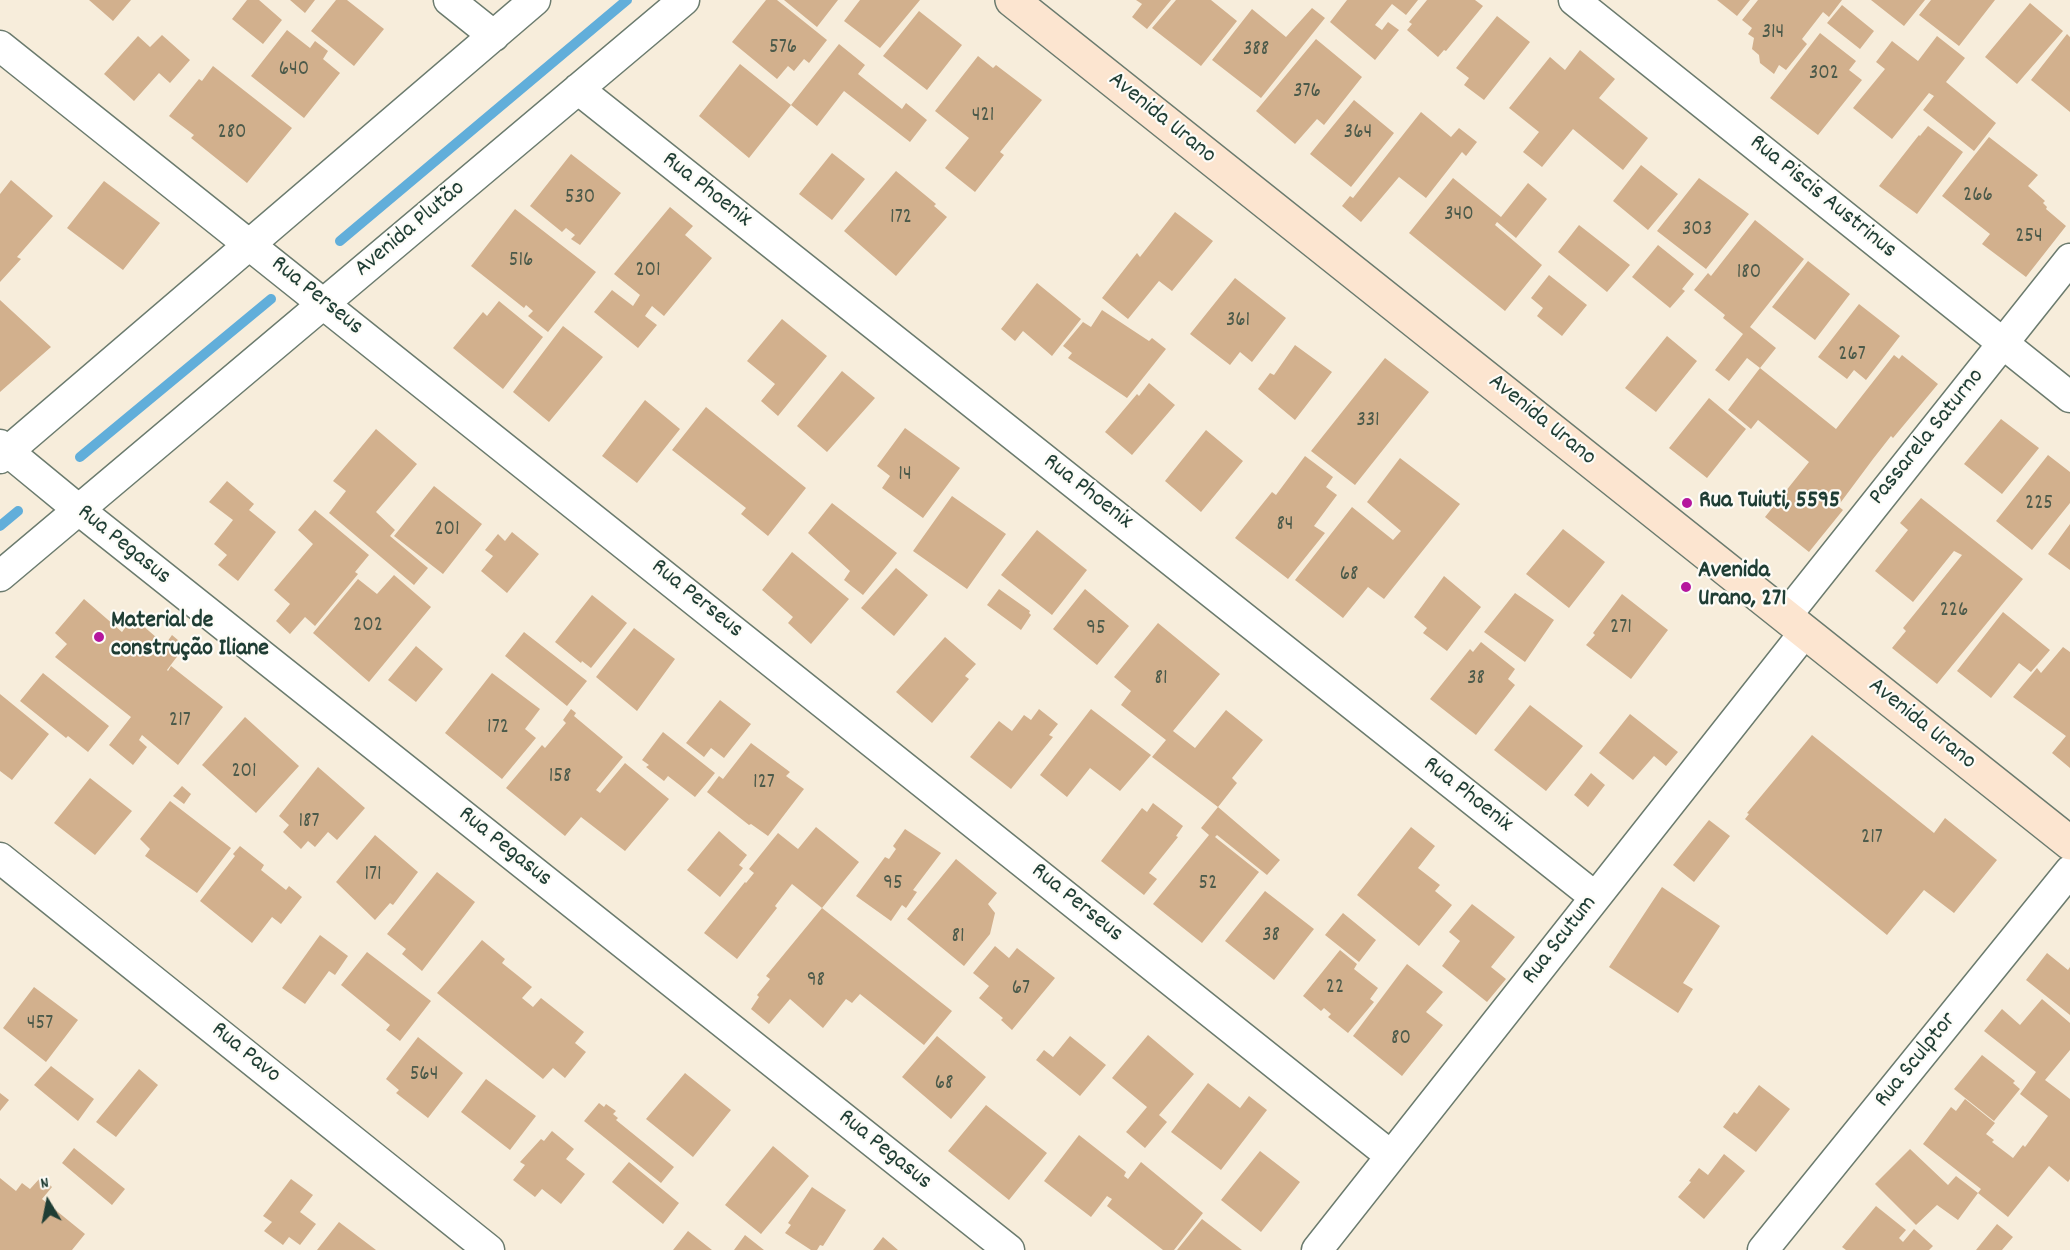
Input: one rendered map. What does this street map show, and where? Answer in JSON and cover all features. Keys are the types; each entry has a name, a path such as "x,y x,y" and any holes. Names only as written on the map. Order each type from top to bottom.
{"street":[{"path":"449,0 494,36"},
{"path":"3,451 250,244 535,0"},
{"name":"Avenida Plutão","path":"0,576 684,0"},
{"name":"Avenida Urano","path":"1012,0 2070,843"},
{"name":"Rua Piscis Austrinus","path":"1574,0 2070,397"},
{"name":"Rua Perseus","path":"0,46 1391,1156"},
{"name":"Rua Phoenix","path":"578,89 1595,897"},
{"name":"Passarela Saturno","path":"1795,624 2003,343 2070,259"},
{"name":"Rua Pegasus","path":"3,451 1009,1250"},
{"name":"Rua Scutum","path":"1317,1250 1595,897 1795,624"},
{"name":"Rua Pavo","path":"0,858 489,1250"},
{"name":"Rua Sculptor","path":"1763,1250 2070,871"}],"building":[{"path":"89,0 131,0 113,21"},
{"path":"247,0 259,0 282,20 263,44 232,19"},
{"path":"290,0 315,0 305,13"},
{"path":"336,0 347,0 384,29 354,66 311,31"},
{"path":"766,0 777,0 827,40 809,63 804,59 794,71 788,66 777,79 732,42"},
{"path":"784,0 838,0 817,27"},
{"path":"860,0 920,0 880,48 844,21"},
{"path":"1136,0 1171,0 1147,29 1132,17 1142,4"},
{"path":"1176,0 1211,0 1237,21 1201,66 1152,28"},
{"path":"1347,0 1418,0 1406,15 1392,4 1375,25 1382,30 1388,22 1399,30 1375,60 1330,22"},
{"path":"1427,0 1475,0 1483,6 1446,51 1444,50 1438,57 1407,30 1412,24 1409,22"},
{"path":"1717,0 1750,0 1737,16"},
{"path":"1758,0 1842,0 1829,17 1823,12 1802,39 1807,44 1786,70 1779,65 1774,74 1760,63 1759,55 1752,49 1754,38 1748,34 1752,28 1742,20"},
{"path":"1871,0 1925,0 1904,26"},
{"path":"1931,0 1995,0 1959,46 1919,15"},
{"path":"2030,3 2063,31 2017,84 1985,57"},
{"path":"1842,5 1874,31 1860,49 1827,23"},
{"path":"1312,8 1325,18 1261,98 1212,60 1252,9 1286,37"},
{"path":"919,11 962,45 927,90 883,56"},
{"path":"1497,16 1530,42 1484,100 1464,85 1469,78 1456,68"},
{"path":"287,30 310,48 315,41 328,51 323,59 340,73 304,118 251,76"},
{"path":"1820,33 1856,61 1849,70 1862,80 1818,135 1770,98"},
{"path":"2067,34 2070,37 2070,112 2031,80"},
{"path":"162,35 190,60 170,83 159,73 134,101 104,74 138,36 150,47"},
{"path":"1937,36 1965,58 1946,82 1996,123 1974,151 1923,110 1934,96 1929,93 1892,139 1853,108 1885,69 1876,62 1892,41 1918,61"},
{"path":"1316,39 1362,77 1324,125 1317,119 1295,144 1256,111"},
{"path":"839,44 865,65 858,74 902,109 906,103 927,120 910,142 844,91 817,126 791,105"},
{"path":"1580,50 1615,79 1599,98 1648,138 1623,170 1573,129 1542,167 1523,152 1539,132 1509,108 1550,57 1565,70"},
{"path":"978,56 993,68 996,65 1042,100 1000,152 1004,155 975,192 945,168 969,138 935,111"},
{"path":"740,64 791,105 749,158 699,116"},
{"path":"213,66 292,128 247,183 191,138 194,135 169,116 199,79 202,81"},
{"path":"1354,100 1394,133 1351,187 1310,154"},
{"path":"1421,112 1451,137 1459,128 1477,142 1466,156 1462,152 1426,198 1399,177 1361,222 1342,206 1350,196 1353,198"},
{"path":"1928,126 1963,152 1917,214 1879,186"},
{"path":"1989,137 2038,175 2028,186 2045,201 2043,203 2046,209 2066,226 2026,277 1982,244 1990,234 1942,196"},
{"path":"832,153 865,179 832,220 799,194"},
{"path":"571,154 621,193 580,245 571,239 575,235 566,228 562,232 530,206"},
{"path":"1641,165 1678,194 1648,230 1613,201"},
{"path":"896,171 936,204 934,206 947,217 896,276 844,231"},
{"path":"1453,178 1501,217 1528,183 1547,199 1516,238 1497,222 1495,225 1542,265 1505,311 1409,233"},
{"path":"1699,178 1749,214 1706,269 1657,231"},
{"path":"11,180 53,216 17,257 21,259 0,282 0,194"},
{"path":"104,181 160,223 123,270 67,228"},
{"path":"670,207 693,226 685,235 712,258 664,316 652,306 645,316 657,325 638,348 594,312 612,290 633,306 640,295 614,274"},
{"path":"515,209 596,272 548,332 528,316 533,311 526,305 524,308 471,266"},
{"path":"1175,212 1213,241 1172,291 1159,281 1128,319 1102,298 1137,253 1140,257"},
{"path":"1755,220 1804,259 1750,327 1776,348 1760,368 1747,358 1729,381 1715,370 1743,334 1723,318 1725,315 1694,290 1708,273 1711,276"},
{"path":"1579,225 1630,265 1607,292 1558,252"},
{"path":"1658,245 1694,274 1682,289 1685,291 1670,308 1632,277"},
{"path":"1808,261 1850,294 1815,340 1772,307"},
{"path":"1549,275 1587,305 1562,336 1537,316 1543,308 1531,298"},
{"path":"1235,278 1286,318 1252,362 1240,352 1230,365 1190,334"},
{"path":"1037,283 1081,319 1052,356 1023,331 1015,341 1001,329"},
{"path":"0,300 51,347 0,392"},
{"path":"499,301 543,337 503,389 453,348 483,312 487,316"},
{"path":"1859,304 1900,336 1866,380 1854,370 1847,379 1818,357"},
{"path":"1102,310 1149,341 1152,338 1166,349 1127,398 1068,358 1072,353 1063,346 1083,322 1091,327"},
{"path":"782,319 827,356 778,416 761,401 775,384 747,361"},
{"path":"563,326 603,357 549,422 513,392"},
{"path":"1667,336 1697,361 1656,412 1625,388"},
{"path":"1295,345 1332,372 1295,420 1258,389 1270,373 1274,375"},
{"path":"1894,355 1899,359 1902,355 1938,384 1873,459 1838,506 1843,510 1809,552 1765,517 1809,462 1758,420 1751,429 1728,410 1760,368 1836,429"},
{"path":"1385,358 1429,392 1355,485 1311,451"},
{"path":"842,371 875,398 827,452 797,426"},
{"path":"1149,383 1175,405 1132,455 1105,432"},
{"path":"1709,398 1746,429 1707,478 1669,448"},
{"path":"645,400 680,429 637,483 602,456"},
{"path":"706,407 806,488 768,536 741,514 746,508 672,450"},
{"path":"2001,419 2039,448 2002,494 1964,464"},
{"path":"905,428 960,468 923,518 882,488 890,476 877,466"},
{"path":"376,429 417,464 376,512 395,530 390,536 428,568 414,585 329,513 346,491 333,481"},
{"path":"1206,430 1243,461 1201,512 1165,481"},
{"path":"2048,455 2070,472 2070,503 2032,550 1996,521"},
{"path":"1305,456 1333,477 1326,487 1337,495 1314,526 1325,533 1288,579 1235,538 1272,492 1276,495"},
{"path":"1400,458 1460,504 1384,599 1368,587 1343,618 1295,580 1352,507 1393,540 1401,531 1367,502"},
{"path":"227,481 254,504 249,510 276,532 238,581 218,565 227,555 214,544 233,520 209,502"},
{"path":"434,486 482,524 443,574 394,536"},
{"path":"952,496 1006,534 967,589 913,551"},
{"path":"1921,498 2023,579 1937,684 1892,648 1906,631 1903,628 1962,555 1954,551 1913,602 1875,571 1908,530 1900,523"},
{"path":"832,503 897,553 863,595 844,580 850,571 808,533"},
{"path":"315,510 369,555 355,572 358,574 315,626 305,617 290,634 276,621 290,604 274,590 313,544 298,530"},
{"path":"2070,524 2070,570 2048,554"},
{"path":"1563,529 1605,562 1569,608 1526,574"},
{"path":"1037,530 1087,570 1052,615 1001,575"},
{"path":"512,532 539,554 507,593 481,571 493,556 485,550 498,534 505,541"},
{"path":"792,552 849,599 811,644 788,623 793,617 762,590"},
{"path":"896,568 928,595 894,636 861,608"},
{"path":"394,575 431,607 369,682 313,633 358,579 377,594"},
{"path":"1444,576 1481,607 1447,651 1423,633 1427,628 1414,617"},
{"path":"999,589 1030,611 1031,615 1021,630 987,605"},
{"path":"1085,589 1129,626 1097,665 1053,629"},
{"path":"1515,593 1554,620 1525,662 1484,632"},
{"path":"1622,594 1668,630 1631,679 1586,645"},
{"path":"592,595 627,623 591,668 582,661 581,663 555,642"},
{"path":"84,599 122,632 133,617 165,645 172,635 185,646 167,670 171,666 223,707 178,765 142,735 139,740 147,747 133,765 109,745 131,717 55,657 67,644 55,633"},
{"path":"2003,612 2050,650 2031,672 2019,663 1991,698 1957,671"},
{"path":"1158,623 1220,674 1173,731 1195,748 1226,710 1263,740 1232,778 1237,783 1218,807 1152,757 1166,740 1121,705 1131,691 1114,677"},
{"path":"634,628 675,659 637,711 596,677"},
{"path":"524,632 587,681 567,706 505,656"},
{"path":"945,637 976,664 965,676 969,679 932,723 896,692"},
{"path":"1481,642 1515,669 1508,679 1515,685 1476,735 1430,699 1470,649 1473,652"},
{"path":"416,646 443,669 416,702 388,680"},
{"path":"2063,647 2070,652 2070,768 2052,753 2066,736 2013,697 2037,668 2041,673"},
{"path":"43,673 109,726 88,752 68,736 66,738 20,701"},
{"path":"492,673 540,709 525,729 536,738 502,779 445,733"},
{"path":"0,694 49,734 12,780 0,771"},
{"path":"720,700 751,724 724,758 711,748 704,757 686,743"},
{"path":"1530,705 1583,746 1546,791 1494,750"},
{"path":"571,709 576,713 574,716 623,757 596,790 600,793 625,763 669,799 625,851 581,817 565,836 506,788 542,745 545,748 566,723 563,720"},
{"path":"1039,709 1058,724 1049,735 1053,737 1011,789 970,757 999,721 1012,731 1024,715 1031,720"},
{"path":"1091,709 1151,755 1120,791 1090,768 1067,797 1040,775"},
{"path":"1630,714 1678,752 1666,766 1654,756 1633,780 1599,753"},
{"path":"245,717 299,766 256,813 202,765"},
{"path":"663,732 715,773 695,797 668,776 664,781 646,767 649,765 642,760"},
{"path":"1812,735 1934,833 1945,818 1997,860 1954,913 1924,890 1887,935 1745,819 1749,814 1747,813"},
{"path":"751,743 790,772 786,776 804,789 768,836 751,824 749,825 707,792 719,776 723,779"},
{"path":"318,767 365,808 337,840 328,832 315,847 308,841 301,849 283,832 289,825 279,816"},
{"path":"1591,773 1605,785 1588,807 1574,795"},
{"path":"90,778 132,811 95,855 54,823"},
{"path":"182,786 191,794 184,804 173,796"},
{"path":"170,801 231,848 197,893 145,856 150,849 140,839"},
{"path":"1153,803 1183,826 1176,836 1178,837 1149,873 1157,879 1144,895 1101,861 1142,808 1147,812"},
{"path":"1218,807 1280,860 1267,875 1217,835 1215,837 1259,872 1202,943 1153,904 1209,835 1201,828"},
{"path":"1709,820 1730,836 1694,882 1673,865"},
{"path":"816,827 859,862 822,908 792,884 775,906 777,908 737,959 704,933 754,873 749,869 778,833 798,849"},
{"path":"1411,827 1435,846 1418,868 1440,885 1435,891 1452,905 1419,946 1357,895"},
{"path":"905,829 941,853 913,890 917,892 906,908 902,905 891,921 856,896 885,857 889,859 896,849 893,846"},
{"path":"719,831 747,855 739,865 743,868 720,897 687,870"},
{"path":"375,835 418,872 393,905 390,903 375,920 336,882"},
{"path":"240,846 264,865 261,870 286,890 289,886 302,897 281,924 272,917 252,943 200,901 235,856 233,854"},
{"path":"956,859 997,893 988,904 995,913 990,934 964,966 907,919"},
{"path":"437,872 475,902 422,971 402,954 406,949 387,934"},
{"path":"1662,887 1720,926 1683,983 1693,989 1678,1013 1609,967"},
{"path":"1265,891 1314,929 1274,980 1225,941"},
{"path":"1472,904 1515,937 1491,967 1506,979 1487,1002 1442,966 1460,941 1449,932"},
{"path":"822,908 952,1011 924,1045 860,994 852,1003 846,999 823,1028 790,999 769,1024 751,1009 759,997 757,995 770,979 766,976"},
{"path":"1343,913 1376,940 1359,962 1325,935"},
{"path":"320,935 348,956 335,975 329,971 305,1004 282,988"},
{"path":"482,940 505,959 502,963 532,987 522,998 533,1007 541,998 584,1032 575,1043 586,1052 565,1078 553,1068 543,1079 437,993"},
{"path":"995,946 1009,958 1017,948 1055,978 1012,1030 1001,1020 1003,1018 979,998 989,986 973,973"},
{"path":"1340,950 1357,964 1354,969 1378,988 1370,999 1374,1002 1348,1033 1328,1017 1331,1014 1324,1008 1321,1011 1303,996"},
{"path":"367,952 431,1001 400,1041 386,1030 390,1025 341,985"},
{"path":"2047,953 2068,970 2070,967 2070,1015 2026,980"},
{"path":"1407,964 1443,992 1426,1012 1443,1025 1402,1076 1353,1036"},
{"path":"34,987 78,1020 46,1062 3,1028"},
{"path":"2042,999 2070,1023 2070,1050 2045,1080 2070,1099 2070,1179 2068,1182 2049,1166 2008,1217 1978,1193 1981,1189 1923,1144 1951,1107 1956,1111 1965,1099 1995,1123 1986,1134 1994,1140 1992,1142 2013,1158 2023,1145 2025,1147 2048,1116 2020,1094 2036,1072 1984,1031 2002,1009 2020,1025"},
{"path":"1148,1035 1194,1074 1159,1115 1167,1122 1145,1148 1126,1132 1147,1107 1112,1078"},
{"path":"937,1036 986,1077 951,1119 902,1077"},
{"path":"1070,1036 1106,1065 1080,1096 1036,1060 1044,1050 1053,1057"},
{"path":"418,1037 463,1073 428,1118 396,1093 399,1090 386,1079"},
{"path":"1982,1055 2015,1081 2013,1083 2020,1089 1994,1121 1954,1089"},
{"path":"51,1066 94,1099 78,1121 34,1085"},
{"path":"139,1069 158,1085 116,1137 96,1122"},
{"path":"685,1073 731,1110 693,1157 646,1119"},
{"path":"486,1079 536,1116 510,1150 461,1112"},
{"path":"1208,1083 1240,1108 1249,1096 1267,1110 1221,1170 1171,1132"},
{"path":"1759,1085 1790,1109 1756,1152 1723,1127 1734,1112 1737,1114"},
{"path":"0,1093 9,1100 0,1111"},
{"path":"599,1103 604,1107 606,1104 616,1111 613,1114 618,1118 616,1120 674,1167 661,1183 584,1121"},
{"path":"986,1105 1047,1153 1009,1200 948,1151"},
{"path":"552,1131 574,1149 566,1159 585,1174 561,1204 542,1189 535,1197 513,1180 525,1165 520,1162 541,1139 544,1141"},
{"path":"1079,1135 1126,1172 1124,1176 1128,1179 1141,1162 1203,1213 1174,1250 1163,1250 1107,1206 1112,1199 1107,1196 1091,1217 1044,1181"},
{"path":"773,1146 809,1176 761,1234 725,1205"},
{"path":"74,1148 125,1189 112,1205 62,1163"},
{"path":"1910,1149 1948,1185 1956,1176 1978,1193 1958,1220 1937,1205 1916,1225 1875,1184"},
{"path":"1260,1151 1300,1182 1261,1232 1221,1200"},
{"path":"1724,1154 1745,1171 1704,1219 1678,1197 1699,1168 1708,1175"},
{"path":"629,1162 679,1203 663,1224 612,1182"},
{"path":"41,1177 52,1187 42,1199 85,1234 72,1250 0,1250 0,1178 16,1191 22,1183 30,1189"},
{"path":"291,1179 313,1195 300,1212 316,1224 300,1245 289,1237 283,1245 264,1231 272,1222 263,1216"},
{"path":"812,1187 846,1210 823,1246 820,1245 817,1250 811,1250 785,1233 791,1225 788,1223"},
{"path":"1876,1206 1906,1230 1899,1238 1903,1242 1914,1229 1933,1246 1929,1250 1846,1250 1842,1247"},
{"path":"1202,1219 1242,1250 1177,1250"},
{"path":"339,1222 376,1250 317,1250"},
{"path":"1997,1224 2013,1237 2002,1250 1976,1250"},
{"path":"688,1231 712,1250 673,1250"},
{"path":"745,1235 764,1250 734,1250"},
{"path":"883,1237 898,1250 873,1250"}],"waterway":[{"path":"340,241 627,0"},
{"path":"80,457 271,299"},
{"path":"0,526 18,511"}],"place":[{"name":"Rua Tuiuti, 5595","path":"1687,503"},
{"name":"Avenida Urano, 271","path":"1686,587"},
{"name":"Material de construção Iliane","path":"99,637"}]}
